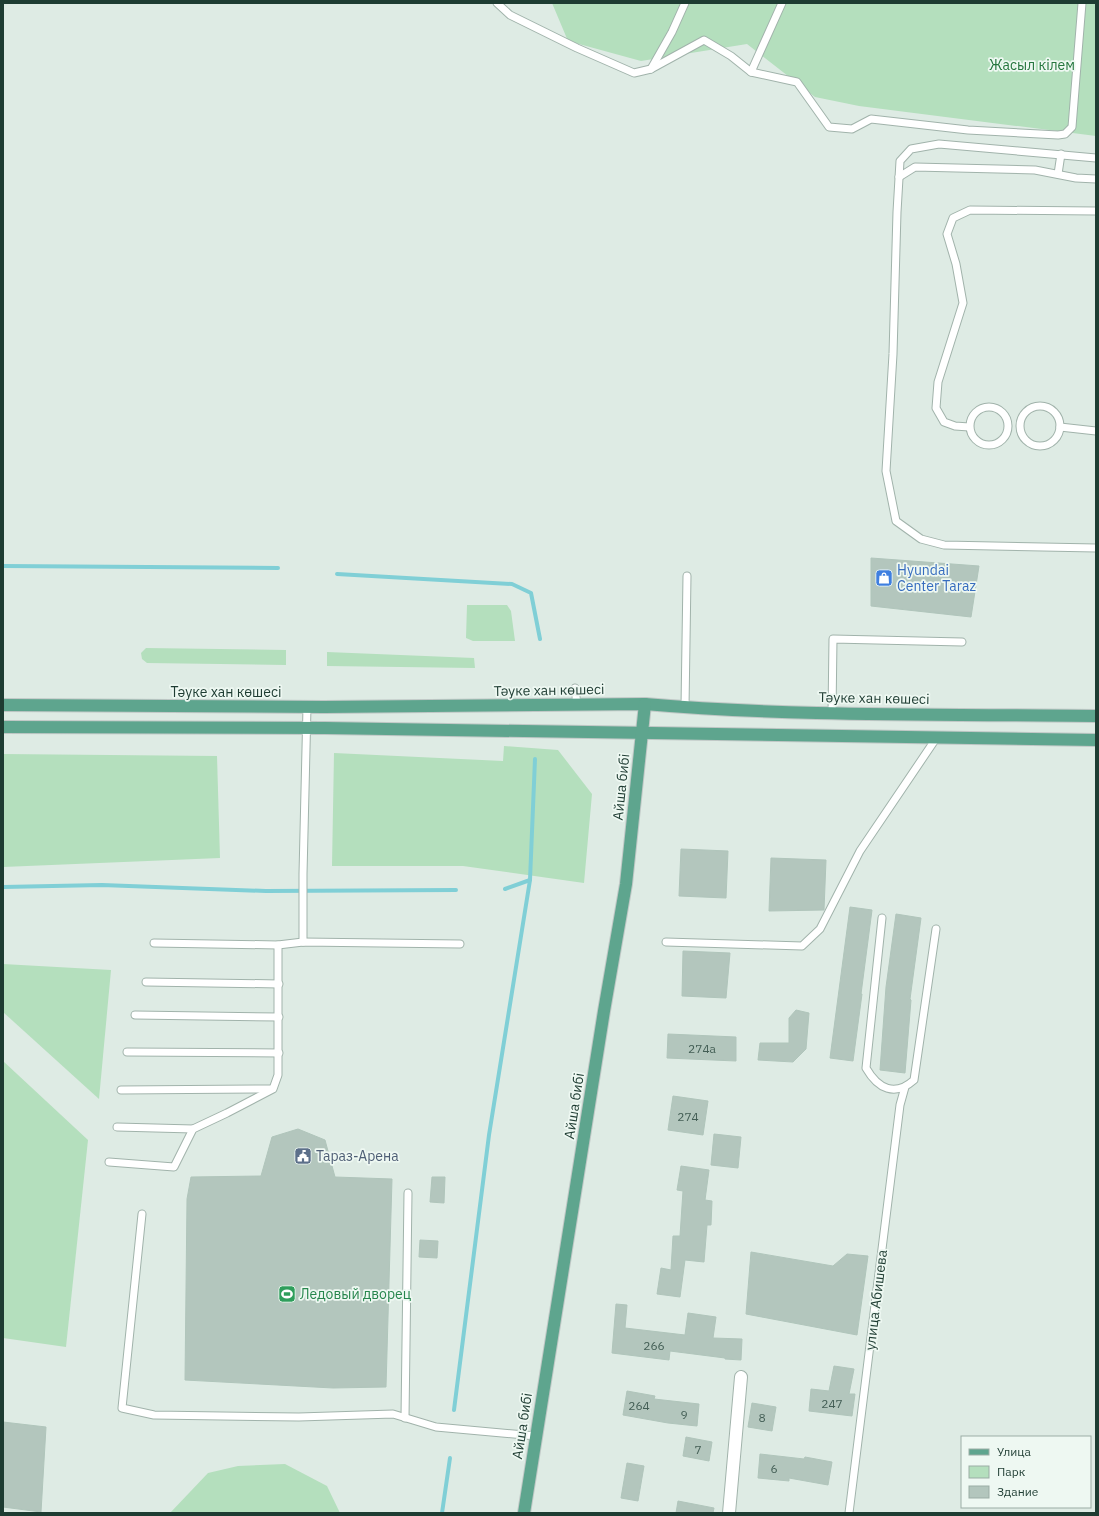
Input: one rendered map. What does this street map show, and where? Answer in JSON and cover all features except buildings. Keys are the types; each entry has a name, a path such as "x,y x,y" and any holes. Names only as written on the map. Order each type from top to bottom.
{"main road":[{"name":"Тәуке хан көшесі","path":"3,705 307,707 645,704 832,714 1096,716"},
{"name":"Айша бибі","path":"524,1513 604,1011 626,884 645,704"},
{"path":"3,727 307,728 1096,740"}],"street":[{"path":"729,1513 741,1377"}],"lane":[{"path":"497,3 510,15 577,48 634,73 651,69 704,40 731,56 751,72 797,82 829,127 852,129 871,119 968,130 1058,135 1065,134 1072,127 1082,3"},
{"path":"651,69 672,32 685,3"},
{"path":"751,72 782,3"},
{"path":"1096,158 939,144 911,149 900,161 896,212 893,354 886,471 896,521 921,539 944,545 1096,548"},
{"path":"1058,174 1061,154"},
{"path":"899,177 915,167 1035,170 1076,178 1096,179"},
{"path":"969,427 956,426 944,422 936,408 938,382 963,302 956,264 948,234 953,218 970,210 1096,211"},
{"path":"990,406 1001,411 1006,416 1008,424 1006,434 1003,439 992,445 979,443 971,433 969,427 973,414 983,407 990,406"},
{"path":"1040,406 1046,407 1056,415 1060,427 1055,440 1043,446 1036,446 1025,440 1021,434 1020,424 1023,415 1028,410 1040,406"},
{"path":"1008,424 1020,424"},
{"path":"1060,427 1096,431"},
{"path":"686,707 687,576"},
{"path":"832,714 833,639 962,642"},
{"path":"575,688 577,704"},
{"path":"303,942 307,707"},
{"path":"666,942 802,946 820,929 860,851 937,737"},
{"path":"882,918 866,1068 871,1077 879,1084 892,1090 905,1087"},
{"name":"улица Абишева","path":"849,1513 900,1105 905,1087 914,1080 936,929"},
{"path":"154,943 278,945 303,942 460,944"},
{"path":"117,1127 194,1129 273,1089 278,1075 279,1053 278,945"},
{"path":"146,982 279,984"},
{"path":"135,1014 279,1017"},
{"path":"127,1052 279,1053"},
{"path":"121,1090 273,1089"},
{"path":"109,1162 174,1167 194,1129"},
{"path":"405,1418 408,1193"},
{"path":"142,1214 122,1408 154,1415 299,1417 393,1414 436,1427 536,1436"}],"green space":[{"name":"Жасыл кілем","path":"552,3 1096,3 1096,136 859,106 815,97 747,44 641,61 568,41"},
{"path":"467,605 507,605 511,611 515,641 473,641 466,638"},
{"path":"146,648 286,650 286,665 147,663 142,659 141,653"},
{"path":"327,652 474,658 475,668 327,666"},
{"path":"504,746 558,750 592,794 584,883 463,866 332,866 334,753 503,761"},
{"path":"3,754 217,756 220,858 3,867"},
{"path":"3,964 111,970 99,1099 3,1012"},
{"path":"3,1061 88,1140 66,1347 3,1338"},
{"path":"285,1464 327,1486 340,1513 170,1513 208,1473 238,1466"}],"waterway":[{"path":"3,566 278,568"},
{"path":"337,574 512,584 531,593 540,639"},
{"path":"505,889 530,880 535,759"},
{"path":"454,1410 489,1135 530,880"},
{"path":"3,887 102,885 266,891 456,890"},
{"path":"442,1513 450,1458"}],"place":[{"name":"Hyundai Center Taraz","path":"884,578"},
{"name":"Тараз-Арена","path":"303,1156"},
{"name":"Ледовый дворец","path":"287,1294"}]}
